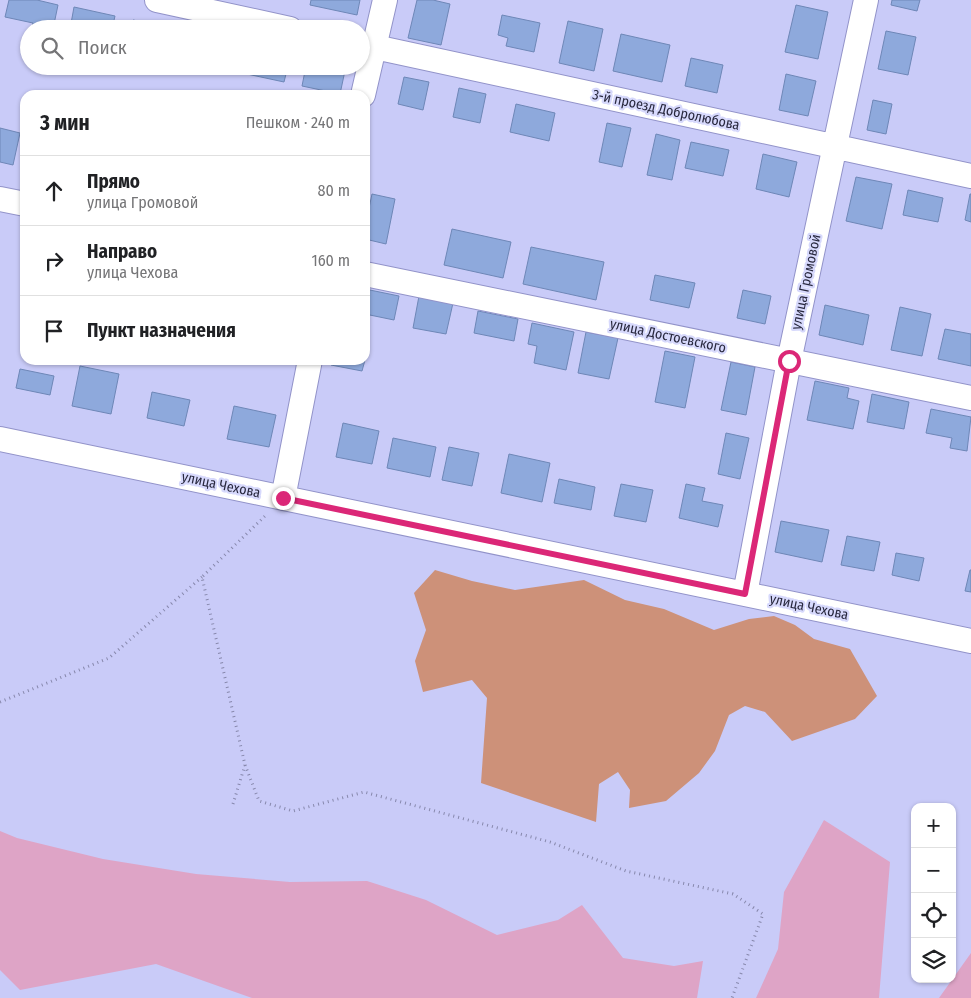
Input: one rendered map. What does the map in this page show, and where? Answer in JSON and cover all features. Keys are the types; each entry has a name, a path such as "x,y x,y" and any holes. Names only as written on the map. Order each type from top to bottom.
{"street":[{"path":"157,0 249,20"},
{"path":"370,38 385,0"},
{"name":"улица Громовой","path":"745,594 789,361 866,0"},
{"name":"3-й проезд Добролюбова","path":"370,46 971,176"},
{"path":"363,90 365,75"},
{"path":"0,199 20,203"},
{"name":"улица Достоевского","path":"370,275 971,398"},
{"path":"283,498 309,365"},
{"name":"улица Чехова","path":"0,440 971,641"}],"path":[{"path":"0,702 109,658 202,577 283,498"},
{"path":"202,577 245,765 259,801 293,811 364,792 550,842 626,871 733,894 763,914 732,998"},
{"path":"233,804 245,765"}],"shaded area":[{"path":"435,570 472,581 515,590 584,580 625,600 664,609 714,630 749,619 774,616 795,625 814,639 850,649 877,696 855,719 792,741 765,712 745,706 729,715 715,751 699,773 666,801 629,808 630,790 618,772 599,784 596,822 481,783 487,698 472,680 423,692 415,661 426,630 414,593"},
{"path":"824,820 890,862 879,998 756,998 778,949 784,892"},
{"path":"0,831 17,838 103,859 196,874 290,882 367,881 426,900 497,935 558,920 582,905 623,958 674,966 703,961 697,998 252,998 156,964 20,990 0,970"},
{"path":"971,953 971,998 939,998 950,983 956,983 956,974"}],"building":[{"path":"9,0 37,0 58,5 55,20 20,20 5,17"},
{"path":"311,0 360,0 357,15 310,5"},
{"path":"417,0 433,0 450,4 441,45 408,38"},
{"path":"892,0 920,0 917,11 891,5"},
{"path":"796,5 828,12 818,59 785,52"},
{"path":"74,7 115,16 114,20 72,20"},
{"path":"502,15 540,23 534,52 506,46 508,38 498,35"},
{"path":"568,21 603,29 594,71 559,63"},
{"path":"886,31 916,37 908,75 878,69"},
{"path":"621,34 670,45 662,82 613,71"},
{"path":"691,58 723,65 717,93 685,86"},
{"path":"786,74 816,81 808,116 779,110"},
{"path":"252,75 286,75 284,82"},
{"path":"304,75 344,75 341,90 321,90 302,86"},
{"path":"404,77 429,82 423,110 398,104"},
{"path":"459,88 486,94 480,123 453,117"},
{"path":"873,100 892,104 886,134 867,130"},
{"path":"516,104 555,113 549,141 510,132"},
{"path":"607,123 631,128 622,167 599,162"},
{"path":"0,128 20,133 13,165 0,162"},
{"path":"656,134 680,140 672,180 647,175"},
{"path":"691,142 729,150 723,176 685,168"},
{"path":"763,154 797,162 789,197 756,189"},
{"path":"856,177 892,184 882,229 846,221"},
{"path":"908,190 943,198 938,222 903,215"},
{"path":"372,194 395,199 386,244 370,240 370,203"},
{"path":"971,194 971,222 965,220"},
{"path":"452,229 511,242 503,278 444,265"},
{"path":"531,247 604,262 596,300 523,284"},
{"path":"655,275 695,283 689,308 650,300"},
{"path":"370,290 399,296 394,320 370,315"},
{"path":"743,290 771,296 765,324 737,318"},
{"path":"419,296 453,303 446,334 413,328"},
{"path":"825,305 869,315 863,345 819,335"},
{"path":"900,307 931,314 922,356 891,350"},
{"path":"478,311 518,319 514,341 474,333"},
{"path":"532,323 574,332 566,370 534,363 537,346 528,344"},
{"path":"945,329 971,334 971,366 938,359"},
{"path":"586,332 618,338 609,379 578,373"},
{"path":"665,351 695,357 685,408 655,402"},
{"path":"731,362 755,367 746,415 721,410"},
{"path":"331,365 364,365 362,371"},
{"path":"80,366 119,374 111,414 72,406"},
{"path":"20,369 54,376 50,395 16,388"},
{"path":"815,381 849,388 847,398 859,401 853,429 807,420"},
{"path":"152,392 190,400 184,426 147,418"},
{"path":"872,394 909,402 904,429 867,422"},
{"path":"234,406 276,415 269,447 227,439"},
{"path":"931,409 971,417 967,451 950,448 952,438 926,433"},
{"path":"343,423 379,431 372,464 336,457"},
{"path":"726,433 749,438 740,479 718,474"},
{"path":"393,438 436,447 430,477 387,468"},
{"path":"449,447 479,453 472,486 442,480"},
{"path":"509,454 550,463 542,502 501,493"},
{"path":"559,479 595,487 591,510 554,503"},
{"path":"621,484 653,490 646,522 614,516"},
{"path":"686,484 705,488 702,501 723,505 718,527 679,518"},
{"path":"781,521 829,530 822,562 775,552"},
{"path":"847,536 880,542 874,571 841,565"},
{"path":"896,553 924,558 919,581 892,575"},
{"path":"971,570 971,592 965,591"}],"route":[{"path":"283,498 745,594 789,361"}]}
